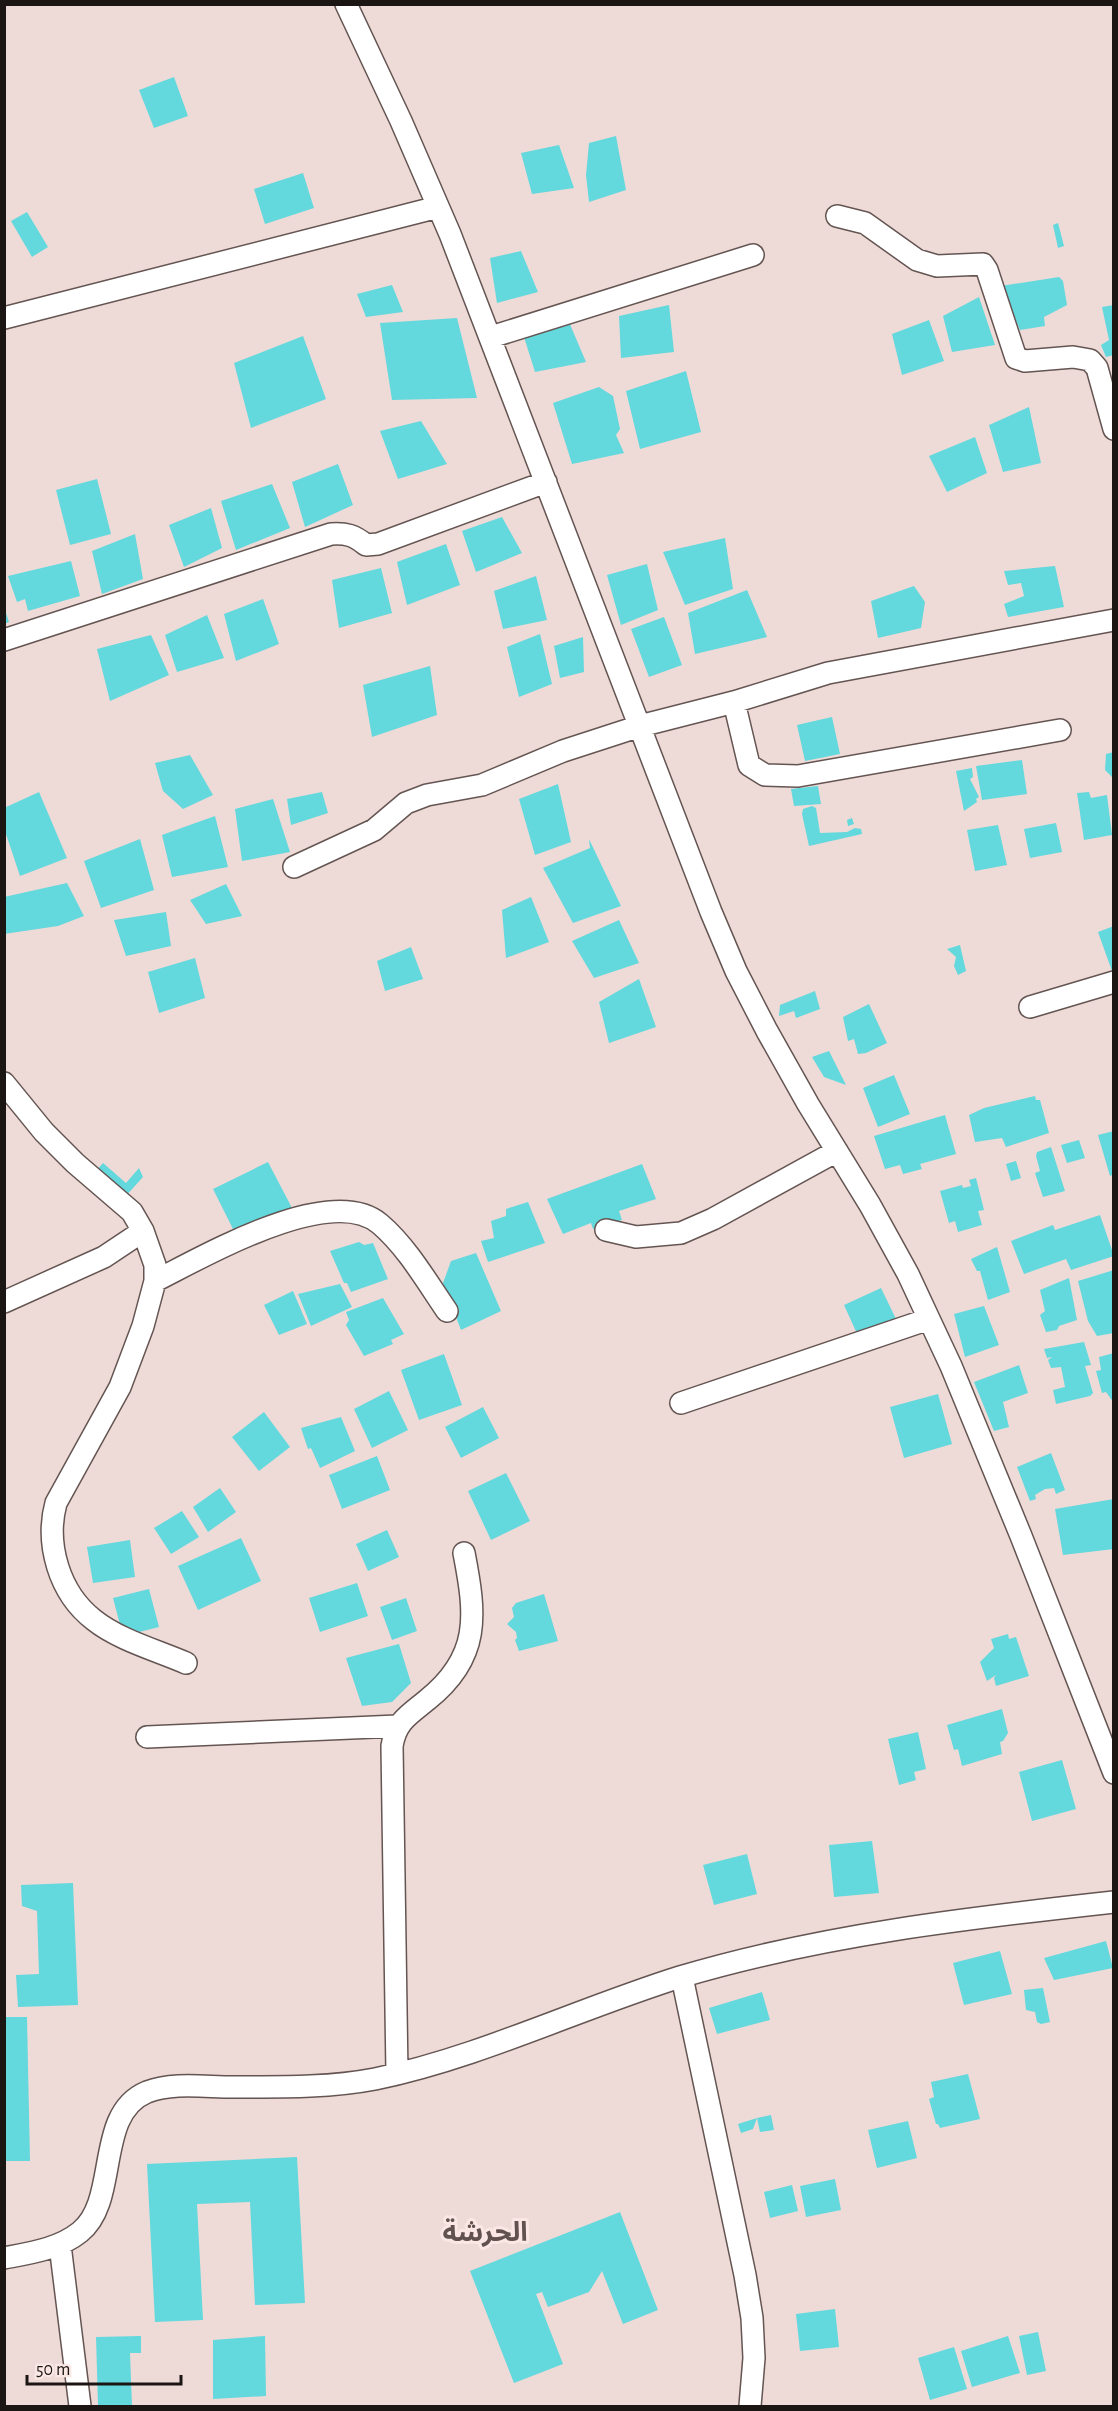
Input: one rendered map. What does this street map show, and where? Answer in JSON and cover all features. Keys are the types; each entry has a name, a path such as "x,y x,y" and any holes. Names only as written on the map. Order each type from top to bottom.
{"street":[{"path":"346,4 401,121 491,337 711,912 736,971 767,1031 902,1263 929,1319 951,1366 1021,1536 1113,1773"},
{"path":"4,318 438,207"},
{"path":"837,216 865,223 917,260 937,266 983,264 1016,358 1024,361 1073,357 1090,360 1097,368 1113,429"},
{"path":"491,337 753,255"},
{"path":"4,640 331,534 345,533 366,544 378,544 546,482"},
{"path":"294,867 374,830 406,803 427,795 482,785 563,751 640,726 734,702 828,673 1113,620"},
{"path":"734,702 749,765 765,775 798,776 1060,730"},
{"path":"1030,1006 1113,982"},
{"path":"4,1083 44,1132 132,1212 143,1231 155,1265 155,1281 143,1326 120,1387 56,1503 52,1519 51,1540 59,1570 68,1588 93,1620 123,1636 186,1663"},
{"path":"606,1230 636,1237 681,1233 713,1219 837,1151"},
{"path":"155,1281 252,1233 276,1224 303,1216 350,1211 363,1214 379,1223 399,1244 447,1311"},
{"path":"4,1302 104,1257 143,1231"},
{"path":"681,1403 929,1319"},
{"path":"397,2074 392,1746 398,1726 446,1684 468,1647 473,1625 472,1594 464,1553"},
{"path":"147,1737 398,1726"},
{"path":"4,2258 60,2245 88,2225 96,2210 119,2119 130,2103 156,2089 178,2086 335,2085 397,2074 461,2056 681,1977 822,1943 996,1916 1113,1902"},
{"path":"681,1977 745,2275 752,2318 754,2358 750,2406"},
{"path":"60,2245 80,2406"}],"building":[{"path":"174,77 188,116 154,128 139,90"},
{"path":"616,136 626,190 589,202 586,175 589,143"},
{"path":"559,145 574,188 532,194 521,153"},
{"path":"303,173 314,208 265,224 254,189"},
{"path":"27,212 48,247 32,257 11,221"},
{"path":"1058,223 1064,246 1058,248 1053,225"},
{"path":"521,251 538,292 497,303 490,258"},
{"path":"1059,277 1063,281 1067,305 1044,317 1045,326 1020,330 1001,286"},
{"path":"392,285 403,312 366,317 357,294"},
{"path":"979,297 995,345 952,352 943,316"},
{"path":"669,305 674,352 621,358 619,316"},
{"path":"1114,305 1114,355 1106,357 1101,345 1109,340 1102,307"},
{"path":"457,318 477,398 392,400 380,323"},
{"path":"929,320 944,361 902,375 892,334"},
{"path":"569,322 586,362 535,372 523,334"},
{"path":"303,336 326,399 251,428 234,363"},
{"path":"686,371 701,432 640,449 626,391"},
{"path":"599,387 613,396 620,429 616,435 624,453 572,464 553,403"},
{"path":"1029,407 1041,463 1003,472 989,425"},
{"path":"421,421 447,464 398,479 380,431"},
{"path":"975,437 987,473 947,492 929,456"},
{"path":"338,464 353,505 305,527 292,482"},
{"path":"97,479 111,534 70,545 56,490"},
{"path":"272,484 290,528 236,550 221,501"},
{"path":"211,508 222,548 184,567 169,525"},
{"path":"502,517 522,553 476,572 462,531"},
{"path":"135,534 143,579 102,594 92,551"},
{"path":"725,538 733,589 685,605 663,552"},
{"path":"446,544 460,585 407,605 397,562"},
{"path":"71,561 80,596 28,611 25,599 17,602 8,576"},
{"path":"647,564 658,610 621,625 607,575"},
{"path":"1055,566 1064,607 1008,617 1004,604 1024,596 1021,583 1008,585 1004,571"},
{"path":"381,568 392,613 339,628 332,580"},
{"path":"536,576 547,620 503,629 494,591"},
{"path":"914,586 925,602 921,628 878,638 871,601"},
{"path":"747,590 767,637 695,654 688,613"},
{"path":"263,599 279,644 236,661 224,614"},
{"path":"4,607 9,622 4,624"},
{"path":"207,615 224,658 177,672 165,635"},
{"path":"664,617 682,665 649,677 631,629"},
{"path":"540,634 552,684 519,697 507,647"},
{"path":"151,635 169,675 110,701 97,649"},
{"path":"583,637 584,672 560,678 554,646"},
{"path":"430,666 437,715 372,737 363,685"},
{"path":"832,717 840,754 805,761 797,725"},
{"path":"1114,752 1114,779 1105,770 1106,754"},
{"path":"190,755 213,795 183,809 163,791 155,763"},
{"path":"1022,760 1027,794 982,800 976,766"},
{"path":"972,768 973,777 970,779 979,797 976,799 977,802 964,811 956,771"},
{"path":"558,784 571,842 535,855 519,799"},
{"path":"818,786 821,804 794,806 791,789"},
{"path":"39,792 67,858 20,876 4,828 4,808"},
{"path":"322,792 328,813 291,825 287,799"},
{"path":"1089,792 1091,798 1107,795 1112,835 1084,840 1077,793"},
{"path":"273,799 290,852 242,861 235,809"},
{"path":"812,806 816,808 820,833 847,832 855,828 861,829 862,834 809,846 802,814 803,809"},
{"path":"215,816 228,867 172,877 162,835"},
{"path":"852,818 854,824 848,826 847,820"},
{"path":"1056,823 1062,852 1030,858 1024,829"},
{"path":"998,825 1007,865 975,871 967,830"},
{"path":"140,839 154,890 101,908 84,861"},
{"path":"589,839 621,906 573,923 543,868 590,848"},
{"path":"67,883 84,916 58,926 4,934 4,897"},
{"path":"226,884 242,916 206,924 190,900"},
{"path":"531,897 549,942 506,958 502,910"},
{"path":"166,912 171,946 126,956 114,920"},
{"path":"619,920 639,963 594,978 572,941"},
{"path":"1114,926 1114,974 1113,974 1098,932"},
{"path":"960,945 966,971 958,975 954,966 956,957 947,949"},
{"path":"411,947 423,979 385,991 377,961"},
{"path":"195,958 205,998 159,1013 148,972"},
{"path":"639,979 656,1027 609,1043 599,1002"},
{"path":"815,991 820,1009 796,1018 794,1011 779,1016 780,1005"},
{"path":"869,1004 887,1043 866,1053 858,1054 854,1039 848,1041 843,1017"},
{"path":"829,1051 846,1085 824,1077 812,1057"},
{"path":"894,1075 910,1114 878,1127 863,1088"},
{"path":"1035,1096 1036,1100 1040,1100 1049,1133 1006,1147 1002,1138 975,1142 969,1115 984,1108"},
{"path":"945,1115 956,1154 920,1164 922,1169 903,1174 900,1165 885,1169 874,1136"},
{"path":"1114,1131 1114,1174 1110,1176 1098,1135"},
{"path":"1079,1140 1085,1158 1067,1163 1061,1145"},
{"path":"1051,1147 1065,1191 1043,1197 1035,1173 1040,1171 1036,1156 1037,1152"},
{"path":"1016,1161 1021,1178 1011,1181 1006,1164"},
{"path":"268,1162 292,1208 235,1233 213,1189"},
{"path":"103,1163 126,1183 139,1168 143,1177 124,1198 95,1172"},
{"path":"642,1164 656,1199 619,1211 622,1220 593,1229 591,1223 563,1234 547,1199"},
{"path":"976,1178 984,1210 978,1211 982,1225 958,1232 955,1221 949,1223 940,1191 962,1185 963,1188 971,1186 969,1180"},
{"path":"528,1202 545,1243 488,1262 481,1241 494,1238 491,1221 506,1216 506,1209"},
{"path":"1100,1215 1114,1256 1071,1270 1066,1259 1024,1274 1011,1241 1053,1225 1055,1230"},
{"path":"359,1242 364,1245 373,1243 388,1279 351,1292 347,1283 344,1283 330,1251"},
{"path":"997,1247 1010,1292 988,1300 980,1271 977,1271 971,1259"},
{"path":"476,1253 501,1311 461,1330 443,1283 451,1261"},
{"path":"1114,1270 1114,1333 1097,1336 1088,1321 1078,1281"},
{"path":"1069,1278 1077,1320 1059,1326 1057,1330 1046,1332 1040,1315 1045,1311 1040,1290"},
{"path":"340,1284 352,1307 311,1326 298,1294"},
{"path":"881,1288 897,1321 859,1338 844,1305"},
{"path":"293,1291 307,1324 279,1335 264,1305"},
{"path":"383,1298 404,1334 391,1340 393,1344 364,1356 346,1325 349,1320 346,1312"},
{"path":"984,1306 999,1345 965,1357 954,1314"},
{"path":"1084,1342 1091,1365 1085,1366 1093,1393 1090,1396 1056,1404 1053,1390 1065,1387 1061,1367 1051,1368 1048,1360 1052,1357 1047,1358 1044,1349"},
{"path":"1114,1353 1114,1403 1106,1392 1102,1393 1096,1371 1101,1370 1099,1357"},
{"path":"444,1354 462,1405 419,1420 401,1370"},
{"path":"1019,1365 1028,1393 1003,1402 1009,1427 994,1431 974,1382"},
{"path":"389,1391 408,1430 372,1448 354,1409"},
{"path":"938,1394 952,1444 904,1458 890,1407"},
{"path":"483,1407 499,1438 461,1458 445,1427"},
{"path":"264,1412 290,1447 259,1471 232,1437"},
{"path":"341,1417 355,1451 320,1468 311,1448 308,1449 301,1428"},
{"path":"1051,1453 1065,1490 1056,1494 1054,1488 1045,1489 1035,1495 1036,1499 1030,1501 1017,1467"},
{"path":"377,1456 390,1490 342,1509 329,1475"},
{"path":"506,1473 530,1521 491,1540 468,1491"},
{"path":"220,1488 236,1512 208,1532 193,1507"},
{"path":"1114,1499 1114,1549 1063,1555 1055,1509"},
{"path":"182,1511 199,1537 171,1554 154,1528"},
{"path":"387,1530 399,1557 368,1571 356,1544"},
{"path":"241,1538 261,1581 198,1610 178,1566"},
{"path":"130,1540 135,1577 93,1583 87,1547"},
{"path":"357,1583 368,1616 320,1632 309,1598"},
{"path":"149,1589 159,1627 123,1636 113,1598"},
{"path":"544,1594 558,1641 519,1651 515,1640 516,1632 507,1624 514,1617 512,1608 516,1603"},
{"path":"406,1598 417,1631 392,1640 380,1607"},
{"path":"1008,1634 1009,1639 1016,1637 1029,1676 996,1686 994,1678 996,1675 987,1681 980,1662 994,1648 991,1639"},
{"path":"399,1644 411,1683 392,1702 362,1706 346,1658"},
{"path":"1002,1709 1008,1733 1000,1742 1002,1754 962,1766 958,1749 954,1750 947,1725"},
{"path":"918,1732 926,1769 914,1772 916,1780 899,1785 888,1739"},
{"path":"1062,1760 1076,1809 1032,1821 1019,1772"},
{"path":"872,1841 879,1893 834,1897 829,1845"},
{"path":"747,1854 757,1894 714,1905 703,1865"},
{"path":"73,1883 78,2005 18,2007 16,1975 39,1974 37,1911 22,1906 21,1885"},
{"path":"1106,1941 1113,1968 1054,1980 1044,1958"},
{"path":"1000,1951 1012,1994 964,2005 953,1963"},
{"path":"1043,1988 1050,2022 1041,2024 1037,2022 1035,2012 1026,2010 1024,1990"},
{"path":"762,1992 770,2020 717,2034 709,2008"},
{"path":"4,2017 27,2017 30,2161 4,2161"},
{"path":"968,2074 980,2119 940,2128 936,2124 929,2099 934,2097 931,2082"},
{"path":"771,2115 774,2130 760,2132 757,2118"},
{"path":"757,2118 753,2129 741,2133 738,2124"},
{"path":"908,2121 917,2158 877,2168 868,2130"},
{"path":"297,2157 305,2303 255,2305 250,2202 197,2204 203,2320 155,2322 147,2164"},
{"path":"835,2179 841,2210 806,2217 800,2186"},
{"path":"792,2185 798,2211 770,2218 764,2192"},
{"path":"620,2212 658,2310 623,2324 602,2271 589,2292 548,2307 542,2292 536,2294 563,2364 514,2383 470,2271"},
{"path":"835,2309 839,2347 800,2351 796,2314"},
{"path":"1038,2332 1046,2371 1027,2375 1019,2336"},
{"path":"141,2336 141,2353 130,2353 132,2406 98,2406 96,2337"},
{"path":"265,2336 266,2396 213,2399 213,2340"},
{"path":"1008,2336 1020,2373 972,2387 961,2351"},
{"path":"954,2347 967,2389 930,2400 918,2358"}],"district":[{"name":"الحرشة","path":"485,2232"}]}
